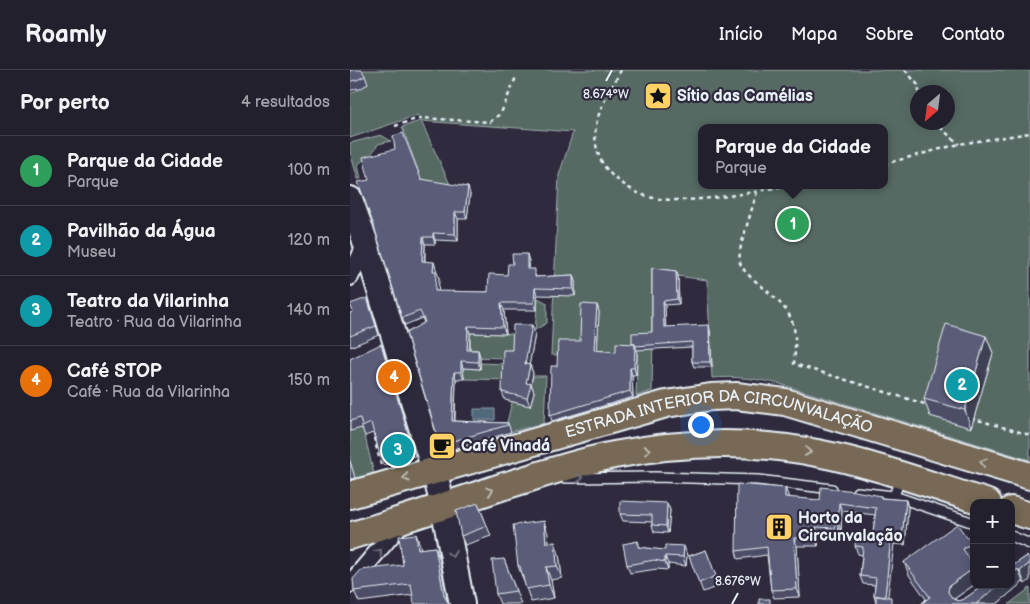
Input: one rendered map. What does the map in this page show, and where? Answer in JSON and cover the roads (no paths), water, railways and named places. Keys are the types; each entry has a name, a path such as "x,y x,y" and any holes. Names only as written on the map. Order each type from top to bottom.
{"main road":[{"path":"350,199 434,470 462,604"},
{"name":"ESTRADA INTERIOR DA CIRCUNVALAÇÃO","path":"350,495 666,404 711,397 736,396 785,402 1030,476"},
{"path":"350,536 531,478 612,455 708,444 766,447 816,453 853,462 898,486 970,500"},
{"path":"1015,511 1030,516"}],"street":[{"path":"350,277 365,246"},
{"path":"350,584 406,518"}],"lane":[{"path":"531,478 656,477 898,486 970,521"},
{"path":"1015,538 1030,544"}],"water":[{"path":"474,409 495,409 495,420 474,420"}],"place":[{"name":"Sítio das Camélias","path":"658,96"},
{"name":"Parque da Cidade","path":"793,224"},
{"name":"Café STOP","path":"394,377"},
{"name":"Pavilhão da Água","path":"962,385"},
{"name":"Café Vinadá","path":"442,446"},
{"name":"Teatro da Vilarinha","path":"398,450"},
{"name":"Horto da Circunvalação","path":"779,527"}]}
